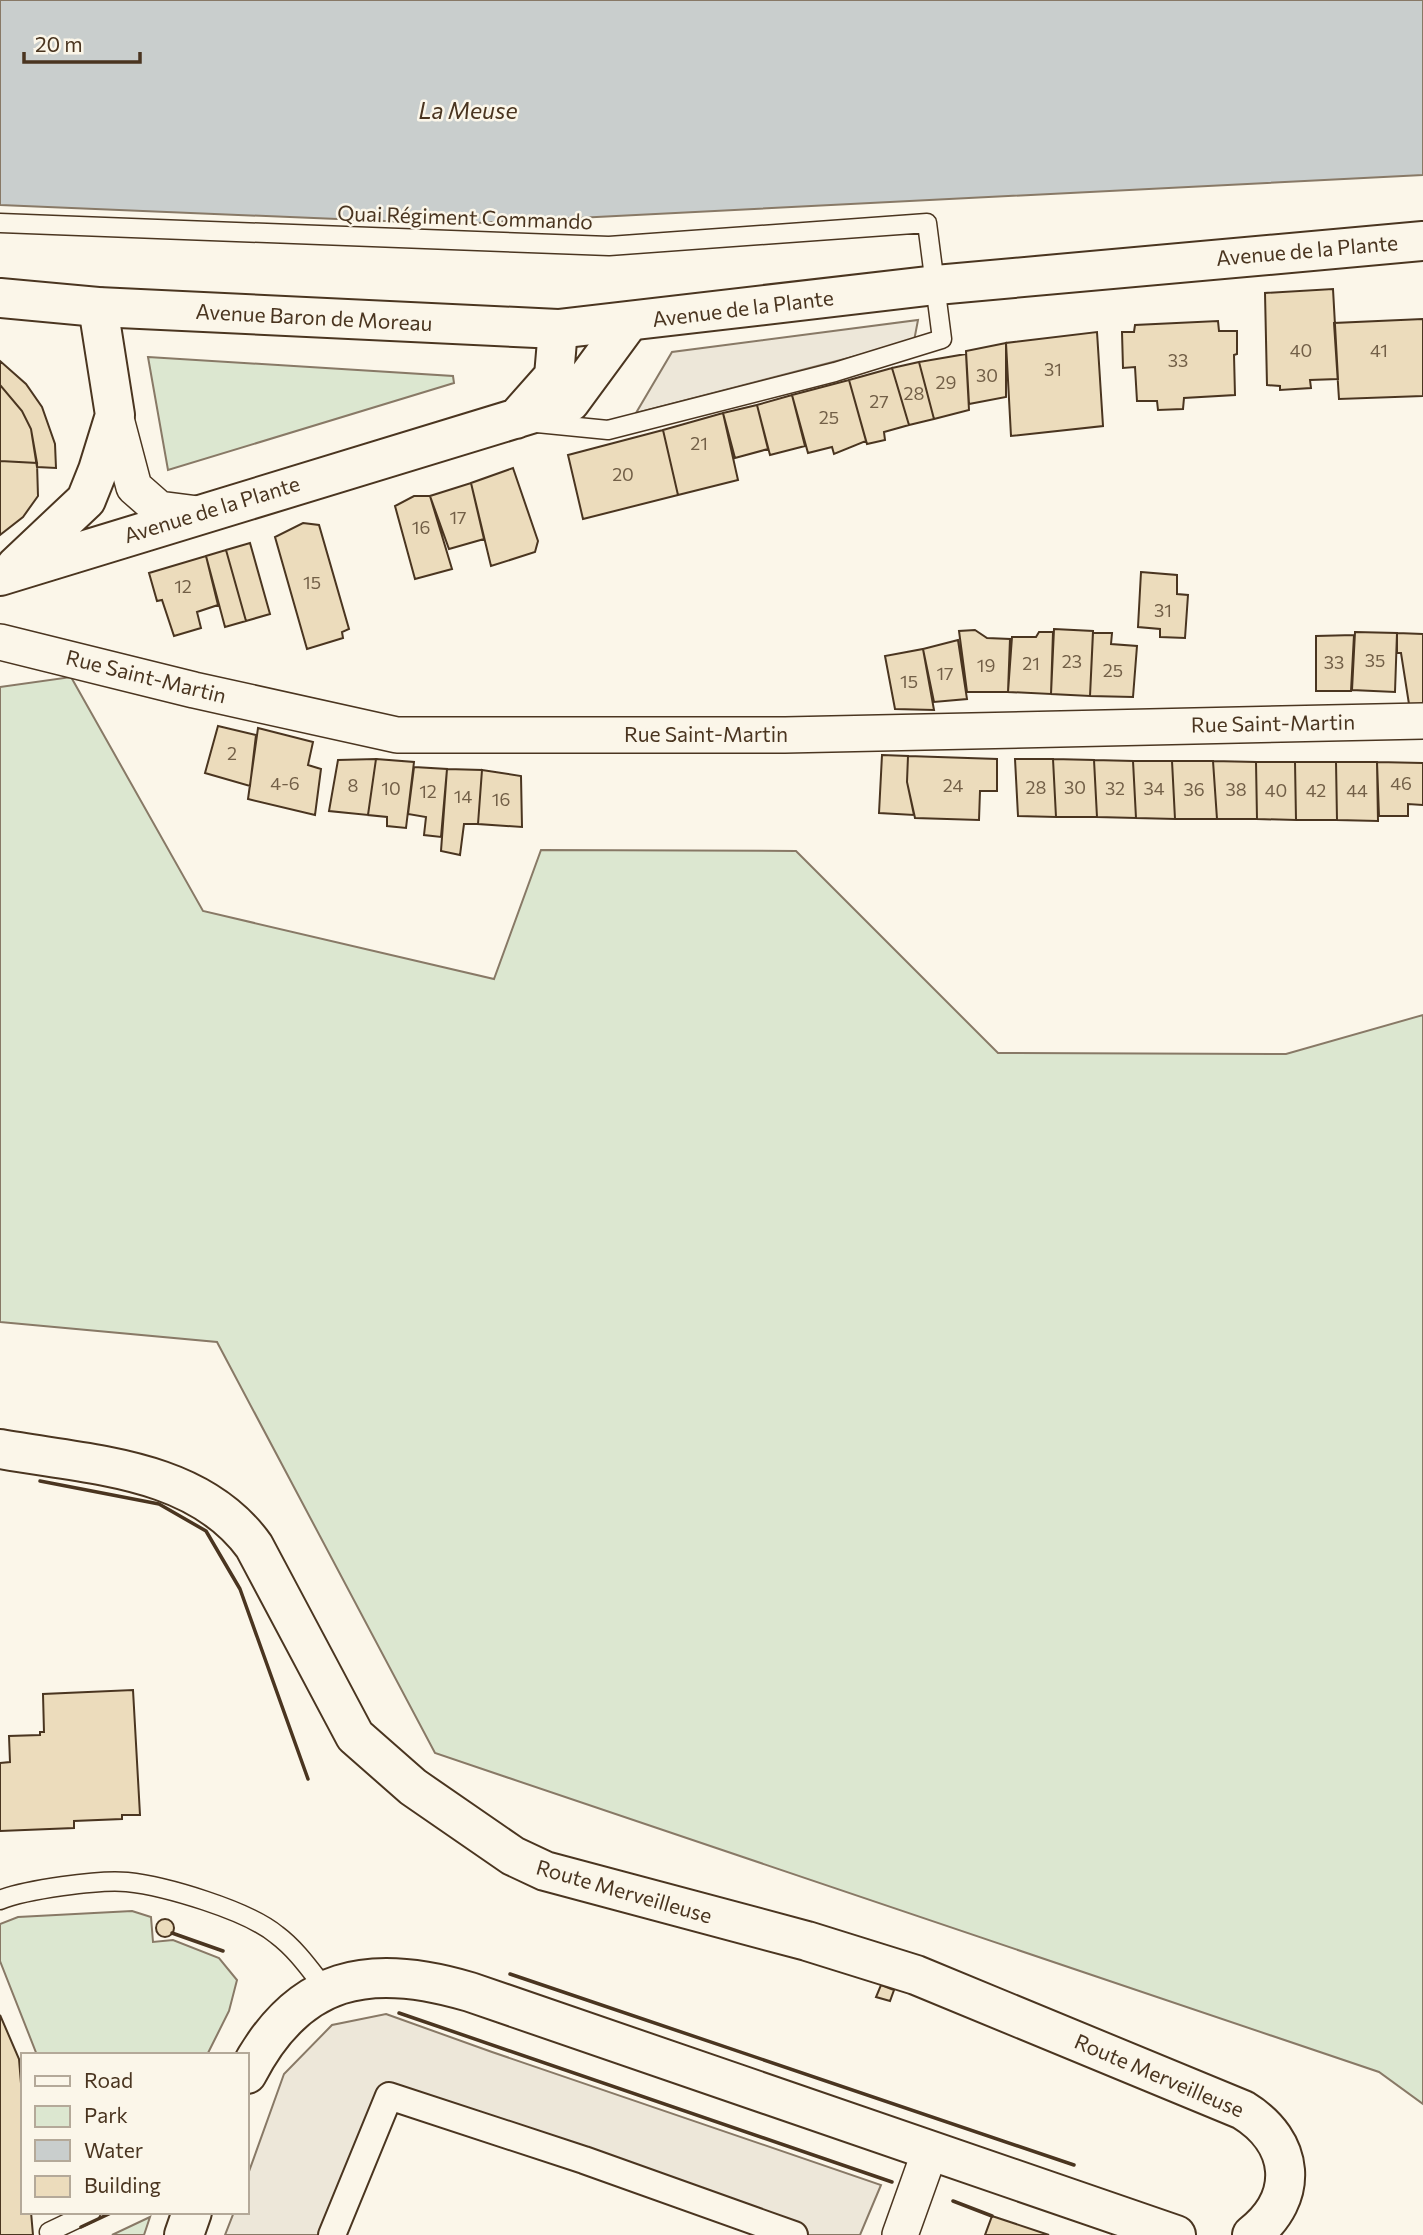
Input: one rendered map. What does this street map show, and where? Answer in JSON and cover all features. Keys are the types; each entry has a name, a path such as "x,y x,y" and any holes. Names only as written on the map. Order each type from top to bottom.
{"main road":[{"name":"Avenue de la Plante","path":"4,574 515,421 570,402 628,323 936,285 1423,241"},
{"name":"Avenue Baron de Moreau","path":"0,298 98,307 558,329 628,323"},
{"path":"4,574 86,500 115,415 98,307"},
{"path":"515,421 554,376 558,329"},
{"name":"Route Merveilleuse","path":"0,1449 166,1481 204,1500 233,1521 254,1546 355,1736 413,1787 524,1862 545,1871 807,1941 916,1975 1243,2110 1260,2120 1273,2134 1282,2152 1286,2171 1278,2208 1266,2224 1251,2235"},
{"path":"248,2072 264,2044 282,2022 301,2006 327,1991 355,1980 398,1976 441,1984 1168,2234"},
{"path":"184,2235 191,2214"}],"street":[{"path":"115,415 134,488 159,509 198,514"},
{"name":"Rue Saint-Martin","path":"0,642 194,690 397,735 799,735 1423,721"},
{"path":"332,2235 389,2096 584,2160 794,2235"},
{"path":"900,2235 930,2151"}],"lane":[{"name":"Quai Régiment Commando","path":"0,223 609,246 927,223 936,285"},
{"path":"515,421 608,430 835,372 942,339 936,285"},
{"path":"0,1900 20,1892 126,1882 224,1906 276,1933 302,1958 327,1991"},
{"path":"49,2232 87,2214"}],"green space":[{"path":"148,357 453,376 454,383 168,470"},
{"path":"71,677 203,911 494,979 541,850 796,851 998,1053 1286,1054 1423,1015 1423,2104 1379,2072 435,1753 217,1342 0,1322 0,687"},
{"path":"132,1911 151,1917 153,1942 173,1940 219,1958 237,1980 229,2011 208,2053 36,2053 0,1961 0,1924 18,1917"},
{"path":"150,2217 144,2235 112,2235"}],"shaded area":[{"path":"918,320 914,341 636,413 672,352"},
{"path":"386,2014 881,2185 860,2235 794,2235 389,2096 322,2235 225,2235 233,2214 248,2214 248,2174 284,2074 332,2025"}],"water":[{"name":"La Meuse","path":"0,0 1423,0 1423,175 457,224 0,205"}],"building":[{"path":"1333,289 1338,379 1310,380 1311,388 1280,390 1280,386 1267,385 1265,293"},
{"path":"1423,319 1423,396 1339,399 1334,323"},
{"path":"1218,321 1219,331 1237,331 1237,354 1234,355 1235,395 1184,398 1183,409 1158,410 1157,401 1137,401 1135,367 1123,368 1122,332 1134,332 1135,325"},
{"path":"1097,332 1103,426 1011,436 1006,343"},
{"path":"1006,343 1006,397 969,404 966,351"},
{"path":"966,354 969,410 934,419 919,362"},
{"path":"0,361 26,384 42,407 55,444 56,468 37,467 31,429 22,411 0,385"},
{"path":"919,362 934,419 909,425 892,368"},
{"path":"892,368 909,425 884,432 885,440 867,444 849,380"},
{"path":"849,380 866,441 834,454 832,447 808,453 792,395"},
{"path":"0,385 22,411 31,429 37,463 0,461"},
{"path":"792,395 805,446 770,455 757,405"},
{"path":"757,405 768,449 735,458 723,413"},
{"path":"723,413 738,480 678,495 663,430"},
{"path":"663,430 678,495 583,519 568,455"},
{"path":"0,461 37,463 38,496 23,517 0,535"},
{"path":"513,468 538,541 535,552 491,566 471,483"},
{"path":"471,483 484,539 449,549 430,496"},
{"path":"414,496 430,496 452,569 415,579 395,506"},
{"path":"303,523 319,525 349,629 342,632 343,638 307,649 275,537"},
{"path":"250,543 270,614 246,621 226,550"},
{"path":"226,550 246,621 225,627 206,556"},
{"path":"206,556 218,605 197,612 201,628 174,636 162,600 157,601 149,573"},
{"path":"1141,572 1177,575 1177,594 1188,595 1185,638 1160,637 1160,629 1138,627"},
{"path":"1054,629 1093,631 1090,696 1051,694"},
{"path":"975,630 987,638 1010,639 1008,692 967,692 959,631"},
{"path":"1039,632 1053,632 1051,694 1008,692 1012,637 1036,637"},
{"path":"1355,632 1397,633 1395,692 1352,690"},
{"path":"1093,633 1112,633 1111,644 1137,646 1133,697 1090,696"},
{"path":"1397,633 1423,634 1423,716 1411,717 1401,653 1397,653"},
{"path":"1354,635 1351,691 1316,691 1316,636"},
{"path":"958,640 967,699 934,702 923,649"},
{"path":"923,649 934,710 895,709 885,656"},
{"path":"218,726 256,735 250,786 205,773"},
{"path":"258,728 313,742 308,765 321,769 315,815 248,799"},
{"path":"882,755 908,756 907,782 914,815 879,813"},
{"path":"908,756 997,759 997,791 980,791 979,820 915,818 907,782"},
{"path":"376,759 414,762 406,828 387,826 387,817 368,815"},
{"path":"376,759 368,815 329,811 338,760"},
{"path":"1015,759 1053,759 1056,817 1018,816"},
{"path":"1053,759 1094,760 1097,817 1056,817"},
{"path":"1094,760 1133,761 1136,818 1097,817"},
{"path":"1133,761 1172,761 1175,819 1136,818"},
{"path":"1172,761 1213,761 1217,819 1175,819"},
{"path":"1213,761 1256,762 1257,819 1217,819"},
{"path":"1256,762 1295,762 1296,820 1257,819"},
{"path":"1295,762 1336,762 1337,820 1296,820"},
{"path":"1336,762 1377,762 1378,821 1337,820"},
{"path":"1377,762 1423,763 1423,805 1408,804 1408,816 1379,816"},
{"path":"414,767 447,769 441,837 424,835 426,817 408,814"},
{"path":"447,769 482,770 478,824 464,824 460,855 441,851"},
{"path":"482,770 521,776 522,827 478,824"},
{"path":"133,1690 140,1815 122,1815 122,1819 74,1821 74,1828 0,1831 0,1763 10,1762 9,1736 40,1735 40,1732 44,1732 43,1694"},
{"path":"165,1919 171,1922 174,1928 171,1934 165,1937 159,1934 156,1928 159,1922"},
{"path":"881,1985 894,1990 890,2001 876,1997"},
{"path":"0,2015 19,2059 21,2214 31,2214 33,2235 0,2235"},
{"path":"992,2216 1049,2235 985,2235"}],"wall":[{"path":"40,1481 159,1504 206,1531 240,1589 308,1779"},
{"path":"172,1933 223,1951"},
{"path":"510,1974 1074,2165"},
{"path":"399,2013 892,2182"},
{"path":"953,2201 992,2216"},
{"path":"81,2227 109,2214"}]}
